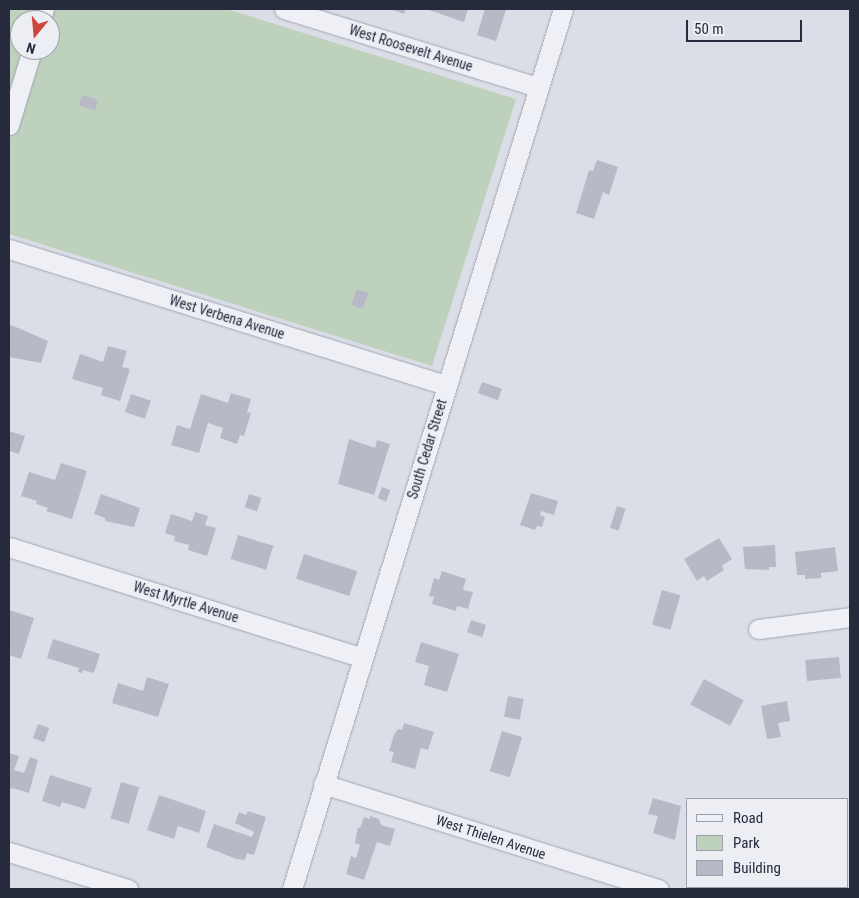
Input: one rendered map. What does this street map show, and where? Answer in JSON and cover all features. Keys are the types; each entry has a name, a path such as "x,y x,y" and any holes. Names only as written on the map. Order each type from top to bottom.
{"street":[{"name":"West Roosevelt Avenue","path":"284,9 538,87"},
{"name":"South Cedar Street","path":"292,889 563,9"},
{"path":"9,125 29,60"},
{"name":"West Verbena Avenue","path":"9,249 446,385"},
{"name":"West Myrtle Avenue","path":"9,547 362,658"},
{"path":"758,629 850,617"},
{"name":"West Thielen Avenue","path":"323,784 659,889"},
{"path":"9,852 128,889"}],"green space":[{"path":"9,9 227,9 516,99 432,366 9,234"}],"building":[{"path":"390,9 406,9 404,14"},
{"path":"426,9 468,9 464,22"},
{"path":"485,9 506,10 496,41 477,35"},
{"path":"82,95 98,100 95,110 79,106"},
{"path":"597,160 618,167 609,195 603,192 594,219 576,213 589,170 593,171"},
{"path":"357,289 368,293 362,309 351,305"},
{"path":"9,324 48,341 41,363 9,357"},
{"path":"108,346 127,351 122,367 130,369 120,401 101,395 103,388 72,379 80,354 103,362"},
{"path":"482,382 502,389 498,400 478,393"},
{"path":"231,393 251,399 247,412 251,413 244,436 240,435 237,444 220,438 223,428 208,423 199,453 171,445 177,425 190,429 201,394 228,403"},
{"path":"131,394 151,401 145,419 125,412"},
{"path":"9,431 25,436 19,454 9,451"},
{"path":"349,439 375,448 377,440 390,444 374,495 338,484"},
{"path":"61,463 87,471 72,519 46,511 48,508 36,504 37,501 21,496 29,472 55,480"},
{"path":"382,487 390,490 386,501 378,498"},
{"path":"531,493 558,501 554,515 541,511 540,515 545,517 542,527 537,526 535,530 520,525"},
{"path":"101,494 140,508 134,527 105,521 105,518 94,514"},
{"path":"249,494 261,498 257,511 245,507"},
{"path":"617,506 626,509 618,531 610,528"},
{"path":"195,512 208,516 205,525 216,528 207,556 188,550 189,545 174,541 175,536 165,533 171,514 192,521"},
{"path":"238,535 273,546 266,570 231,559"},
{"path":"719,538 732,559 722,566 724,570 707,581 704,576 697,581 684,559"},
{"path":"775,545 776,567 769,567 769,570 745,569 743,547"},
{"path":"835,547 838,571 821,573 821,578 805,579 805,575 797,575 795,552"},
{"path":"304,554 357,571 349,596 296,579"},
{"path":"442,571 466,579 463,590 473,592 468,609 457,606 456,611 432,604 434,597 429,596 434,578 439,580"},
{"path":"662,590 680,595 670,630 652,625"},
{"path":"9,610 34,618 21,659 9,655"},
{"path":"471,620 486,625 482,637 467,632"},
{"path":"53,639 100,654 94,673 83,670 82,673 78,672 79,668 47,658"},
{"path":"421,642 459,654 447,692 424,685 429,666 415,662"},
{"path":"839,657 841,678 807,681 805,660"},
{"path":"147,677 169,684 158,717 112,703 118,683 143,691"},
{"path":"704,679 744,700 730,726 690,705"},
{"path":"508,696 524,699 520,720 504,717"},
{"path":"787,701 790,721 778,723 781,737 767,739 761,706"},
{"path":"404,723 434,732 428,750 421,748 415,769 391,762 394,752 389,751 394,735 398,729 402,730"},
{"path":"38,724 49,728 44,742 33,738"},
{"path":"502,731 522,737 510,777 490,771"},
{"path":"9,753 19,756 14,770 24,773 30,757 38,760 29,793 12,788 9,790"},
{"path":"50,775 92,788 85,809 62,802 60,807 42,801"},
{"path":"121,782 139,787 129,824 111,819"},
{"path":"159,795 206,811 199,833 178,826 174,839 147,830"},
{"path":"653,798 681,806 675,840 653,833 658,816 648,814"},
{"path":"248,811 266,817 254,855 247,853 245,860 236,859 206,847 214,824 252,837 254,832 235,823 239,812 246,815"},
{"path":"370,816 379,819 381,825 395,829 390,846 377,842 364,880 346,874 351,856 356,858 360,845 355,843 358,827 360,828 364,817 370,819"}]}
